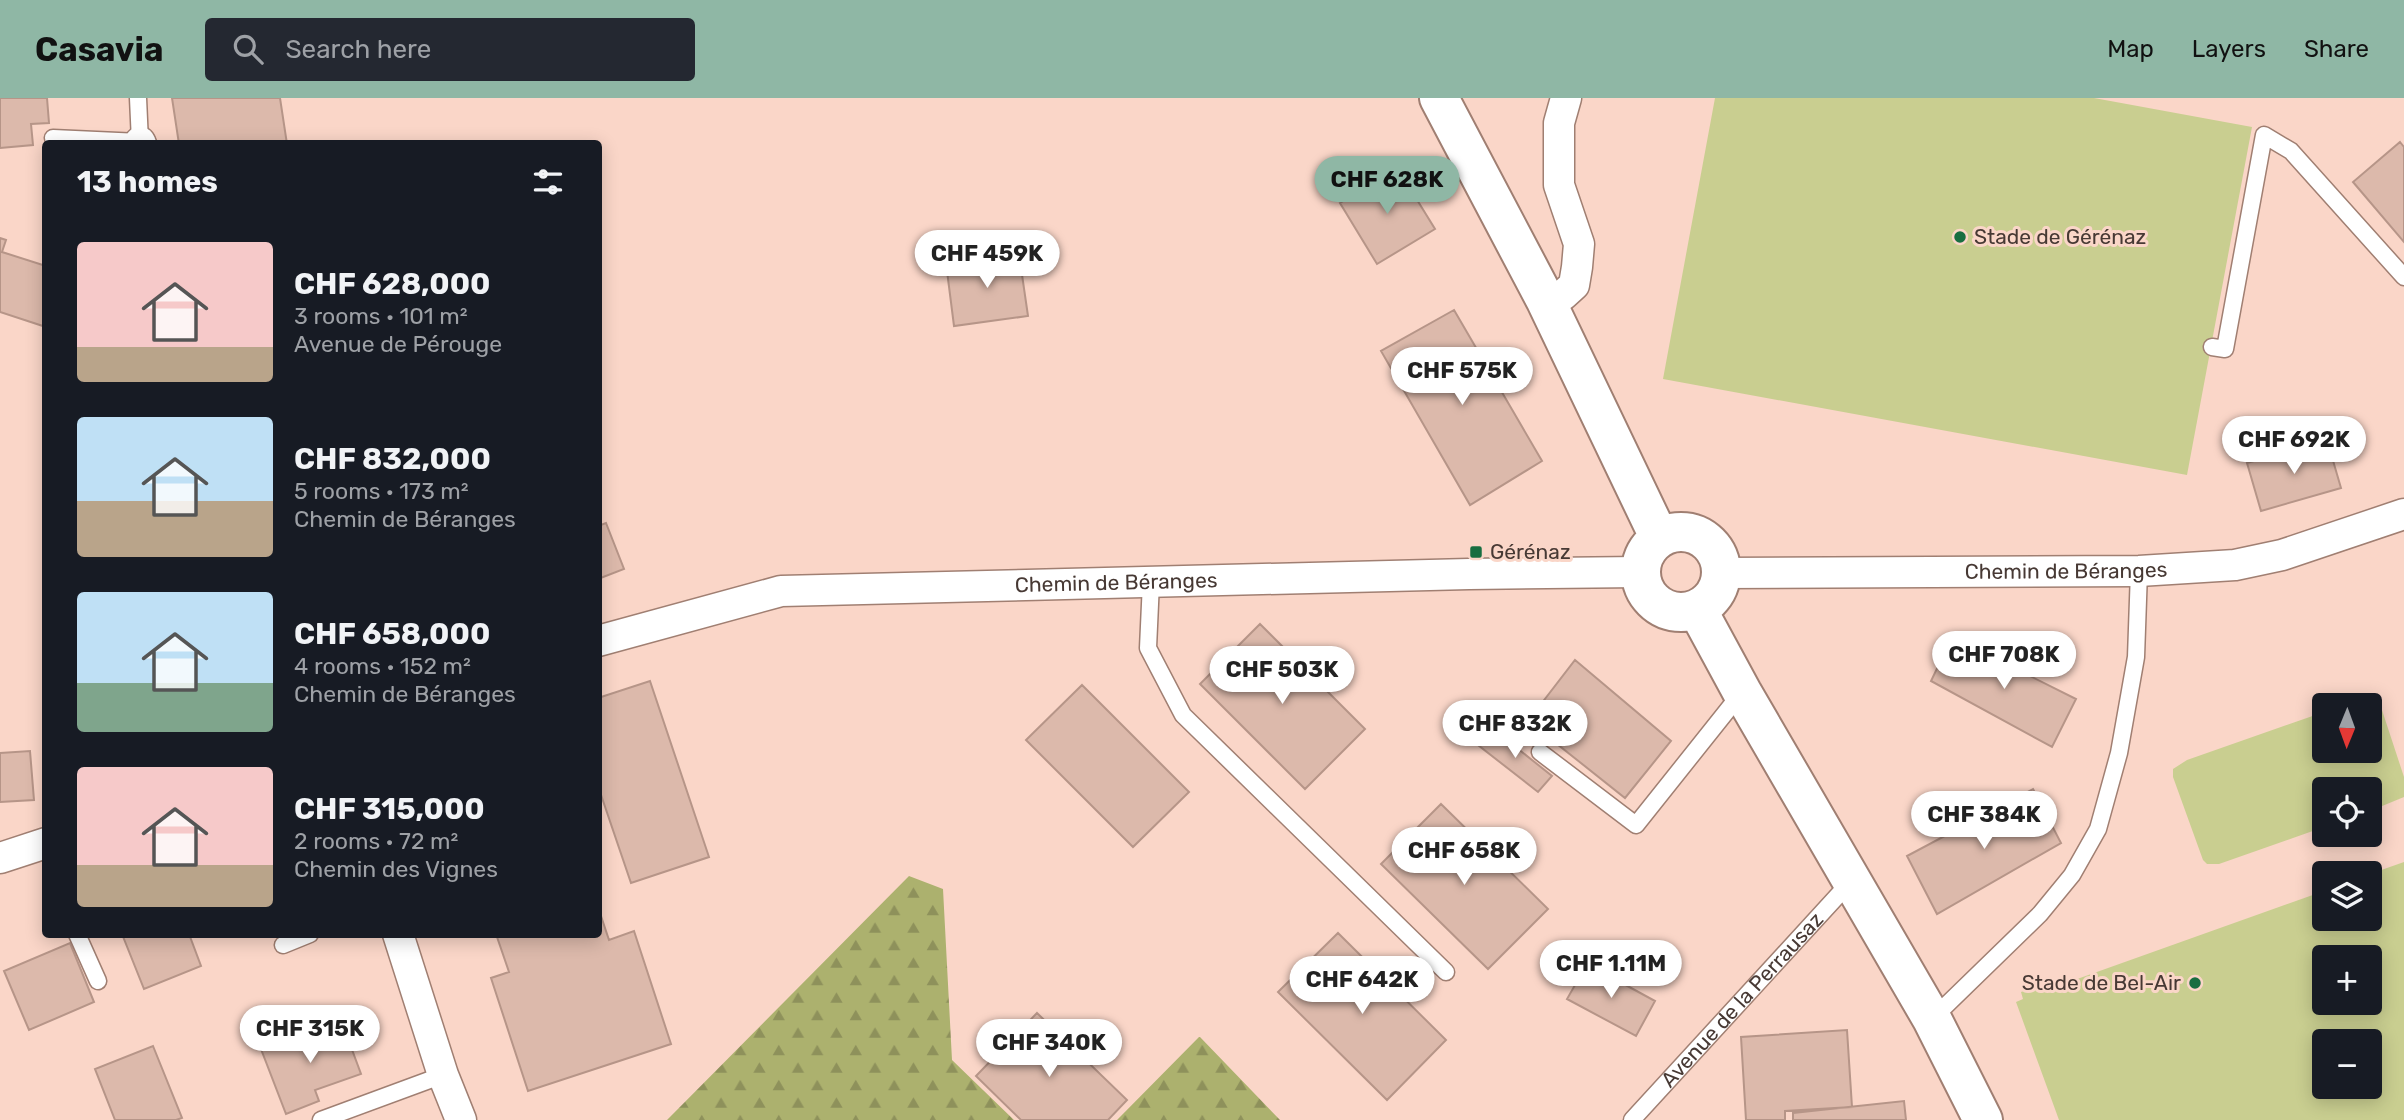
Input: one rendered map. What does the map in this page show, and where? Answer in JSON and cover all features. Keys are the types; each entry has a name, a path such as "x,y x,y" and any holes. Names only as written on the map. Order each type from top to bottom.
{"street":[{"path":"1439,98 1546,301 1660,537"},
{"path":"1546,301 1563,295 1574,285 1577,267 1578,244 1565,209 1558,172 1559,124 1566,98"},
{"name":"Chemin de Béranges","path":"1721,573 2139,572 2235,565 2282,555 2404,514"},
{"path":"1684,531 1696,534 1715,549 1720,561 1720,584 1714,594 1697,609 1671,611 1659,606 1649,597 1642,585 1640,572 1645,552 1660,537 1671,532 1684,531"},
{"name":"Chemin de Béranges","path":"602,640 781,591 1640,572"},
{"path":"1697,609 1742,692 1932,1019 1983,1120"},
{"path":"0,859 42,851"},
{"path":"399,938 443,1075 461,1120"}],"lane":[{"path":"138,98 140,140"},
{"path":"2212,347 2225,349 2264,135 2291,151 2404,277"},
{"path":"53,138 88,140"},
{"path":"1932,1019 2040,914 2072,875 2098,829 2119,753 2136,657 2139,572"},
{"path":"1151,582 1148,648 1183,715 1446,972"},
{"path":"1540,752 1636,825 1742,692"},
{"name":"Avenue de la Perrausaz","path":"1632,1120 1852,880"},
{"path":"79,938 98,981"},
{"path":"283,945 300,938"},
{"path":"320,1120 443,1075"}],"green space":[{"name":"Stade de Gérénaz","path":"1715,98 2094,98 2252,127 2187,475 1663,379"},
{"path":"2382,710 2404,777 2404,797 2382,806 2382,777 2312,777 2312,831 2219,864 2207,864 2203,860 2173,777 2173,769 2187,760 2312,716 2312,763 2382,763"},
{"name":"Stade de Bel-Air","path":"2404,862 2404,1120 2059,1120 2016,1002 2023,999 2021,992 2064,977 2066,983 2312,895 2312,931 2382,931 2382,870"},
{"path":"909,876 943,889 952,1060 1014,1120 667,1120"},
{"path":"1199,1037 1280,1120 1117,1120"}],"building":[{"path":"0,98 47,98 49,123 31,124 33,145 0,148"},
{"path":"172,98 280,98 286,140 178,140"},
{"path":"2400,142 2404,147 2404,242 2353,182"},
{"path":"1398,169 1435,229 1377,264 1340,203"},
{"path":"0,238 6,240 2,252 42,265 42,326 0,312"},
{"path":"1019,254 1028,316 954,326 946,263"},
{"path":"1454,310 1542,461 1470,505 1381,351"},
{"path":"2327,440 2341,488 2261,511 2247,463"},
{"path":"606,523 624,569 602,577 602,524"},
{"path":"1260,624 1365,729 1305,789 1200,684"},
{"path":"1952,637 2076,699 2052,747 1931,681"},
{"path":"1575,660 1671,741 1625,798 1528,721"},
{"path":"650,681 709,857 631,883 602,798 602,697"},
{"path":"1082,685 1189,792 1133,847 1026,740"},
{"path":"1492,728 1552,776 1538,792 1478,745"},
{"path":"30,751 34,800 0,802 0,753"},
{"path":"2033,789 2061,843 1937,914 1907,856"},
{"path":"1441,804 1548,909 1488,969 1381,864"},
{"path":"602,919 609,940 634,931 671,1044 528,1091 491,978 509,972 497,938 602,938"},
{"path":"1338,933 1446,1040 1387,1100 1278,992"},
{"path":"124,938 190,938 201,966 144,989"},
{"path":"70,943 94,1002 29,1030 4,971"},
{"path":"1587,964 1655,1001 1636,1036 1567,999"},
{"path":"1037,1013 1127,1100 1108,1120 1021,1120 976,1076"},
{"path":"341,1020 361,1074 315,1090 319,1101 286,1114 261,1049"},
{"path":"1847,1030 1852,1107 1785,1111 1785,1120 1746,1120 1741,1037"},
{"path":"153,1046 182,1118 115,1120 95,1069"},
{"path":"1904,1101 1906,1120 1793,1120 1793,1113"}],"place":[{"name":"Stade de Gérénaz","path":"1960,237"},
{"name":"Gérénaz","path":"1476,552"},
{"name":"Stade de Bel-Air","path":"2195,983"}]}
